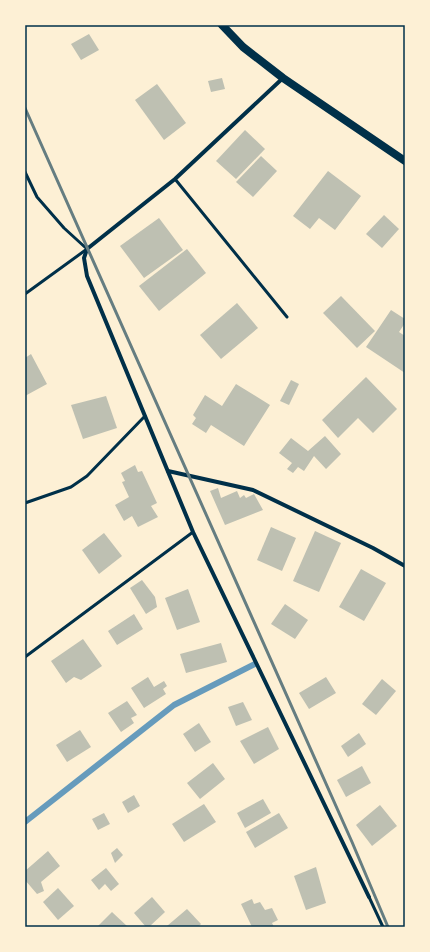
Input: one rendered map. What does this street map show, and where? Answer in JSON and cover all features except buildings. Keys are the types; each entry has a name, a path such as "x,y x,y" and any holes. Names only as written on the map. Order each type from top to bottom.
{"main road":[{"path":"222,25 243,47 283,78 405,161"}],"street":[{"path":"283,78 174,179 87,249 84,258 87,276 193,532 369,897"},
{"path":"168,471 253,490 374,548 405,566"}],"lane":[{"path":"25,172 37,196 64,228 87,249 25,294"},
{"path":"174,179 287,318"},
{"path":"25,503 71,487 87,476 145,416"},
{"path":"25,657 193,532"},
{"path":"369,897 383,927"}],"waterway":[{"path":"25,822 174,705 255,664"}],"railway":[{"path":"25,108 352,842 388,927"}]}
